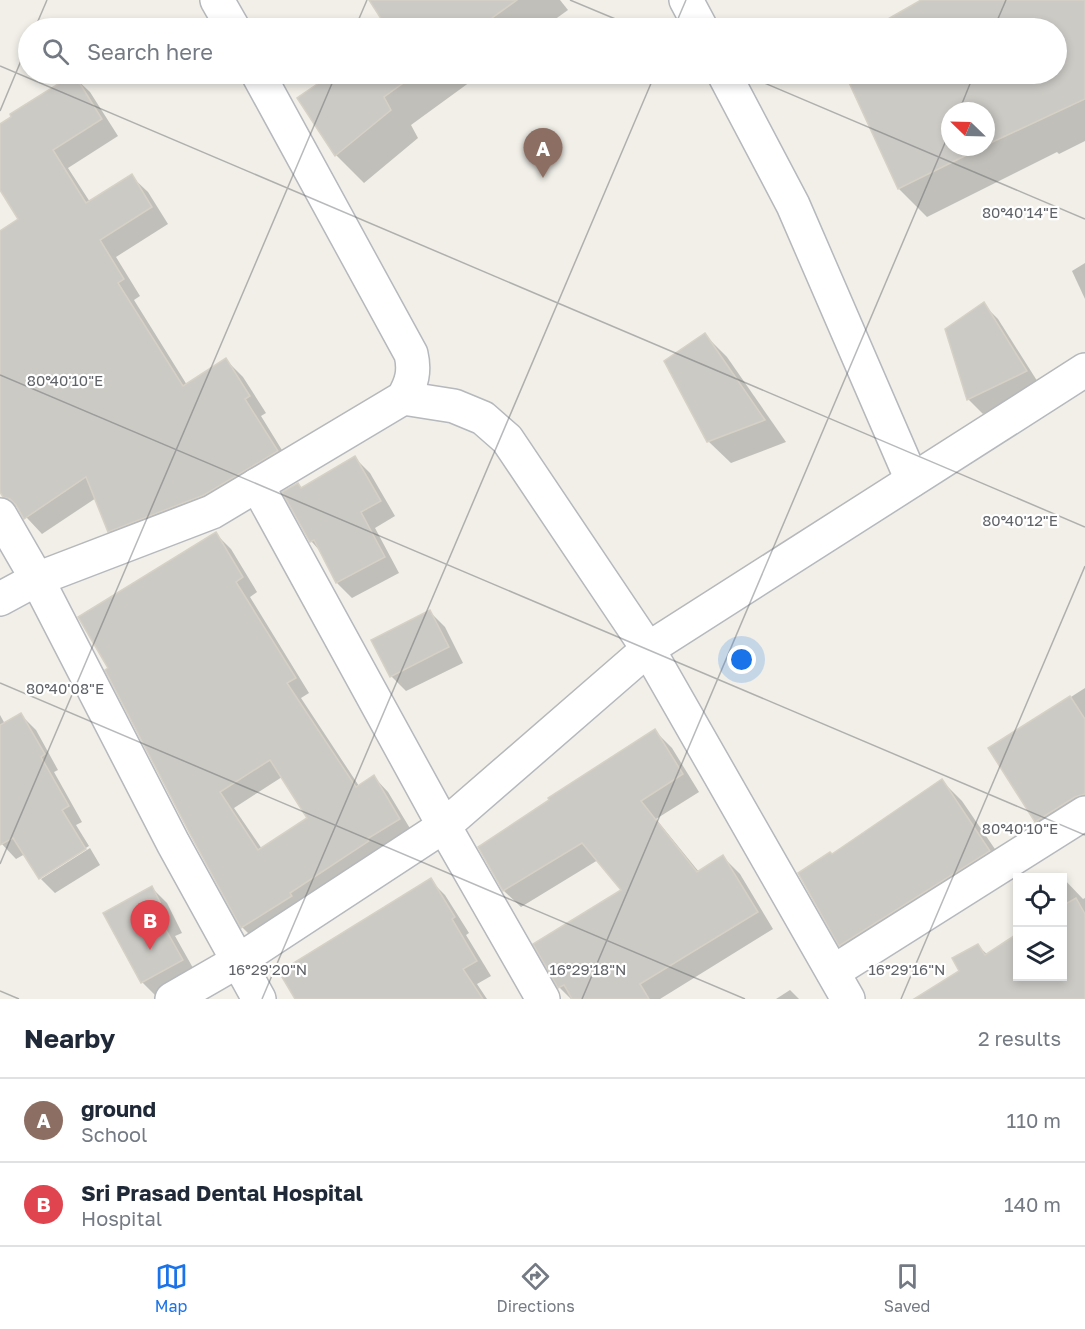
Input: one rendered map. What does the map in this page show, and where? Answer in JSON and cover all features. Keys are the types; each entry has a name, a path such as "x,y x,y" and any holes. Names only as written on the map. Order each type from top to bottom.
{"street":[{"path":"218,0 228,18"},
{"path":"0,599 37,579 212,512 403,398 413,377 414,365 411,354 263,84"},
{"path":"729,84 793,205 912,480"},
{"path":"172,999 238,961 444,826 648,649 1085,370"},
{"path":"403,398 453,406 483,418 507,439 648,649 840,985 1085,813"},
{"path":"257,485 444,826 543,999"},
{"path":"0,515 37,579 168,832 259,999"}],"building":[{"path":"369,0 517,0 492,18 381,18"},
{"path":"921,0 1085,0 1085,99 995,141 995,102 941,102 941,156 965,156 898,189 850,84 1067,84 1067,18 890,18"},
{"path":"58,84 80,84 102,119 53,150 86,203 132,174 152,207 100,240 124,279 118,283 183,386 226,358 250,396 245,399 278,451 204,495 108,532 86,477 24,519 16,505 10,499 3,497 0,492 0,231 18,219 0,190 0,124 11,117 10,114"},
{"path":"317,84 402,84 384,97 391,110 335,156 297,98"},
{"path":"984,302 1027,371 967,400 945,329"},
{"path":"705,333 765,420 707,442 664,361"},
{"path":"355,456 381,501 361,512 385,557 336,583 314,540 310,542 282,492 298,483 301,488"},
{"path":"216,532 243,577 236,582 296,678 287,683 356,787 374,775 400,819 367,839 369,841 290,893 292,896 241,928 105,670 108,668 78,617","holes":["270,760 307,818 258,850 220,792"]},
{"path":"430,610 449,647 390,677 371,640"},
{"path":"1070,696 1085,719 1085,794 1075,797 1035,822 988,748"},
{"path":"21,713 45,754 41,757 69,806 62,810 86,849 39,879 13,838 0,845 0,725"},
{"path":"655,729 683,774 641,801 697,872 723,855 758,912 640,984 649,999 572,999 564,985 558,988 533,944 621,890 582,843 503,891 478,847 549,800 548,798"},
{"path":"942,779 990,851 839,946 798,873 830,852 832,854"},
{"path":"431,878 455,917 452,919 477,961 463,969 483,999 295,999 279,972"},
{"path":"152,886 168,918 161,921 183,960 141,983 103,913"},
{"path":"1076,898 1085,914 1085,999 914,999 959,971 952,958 978,944 985,955 1013,937 1013,981 1067,981 1067,903"}],"place":[{"name":"ground","path":"543,178"},
{"name":"Sri Prasad Dental Hospital","path":"150,950"}]}
